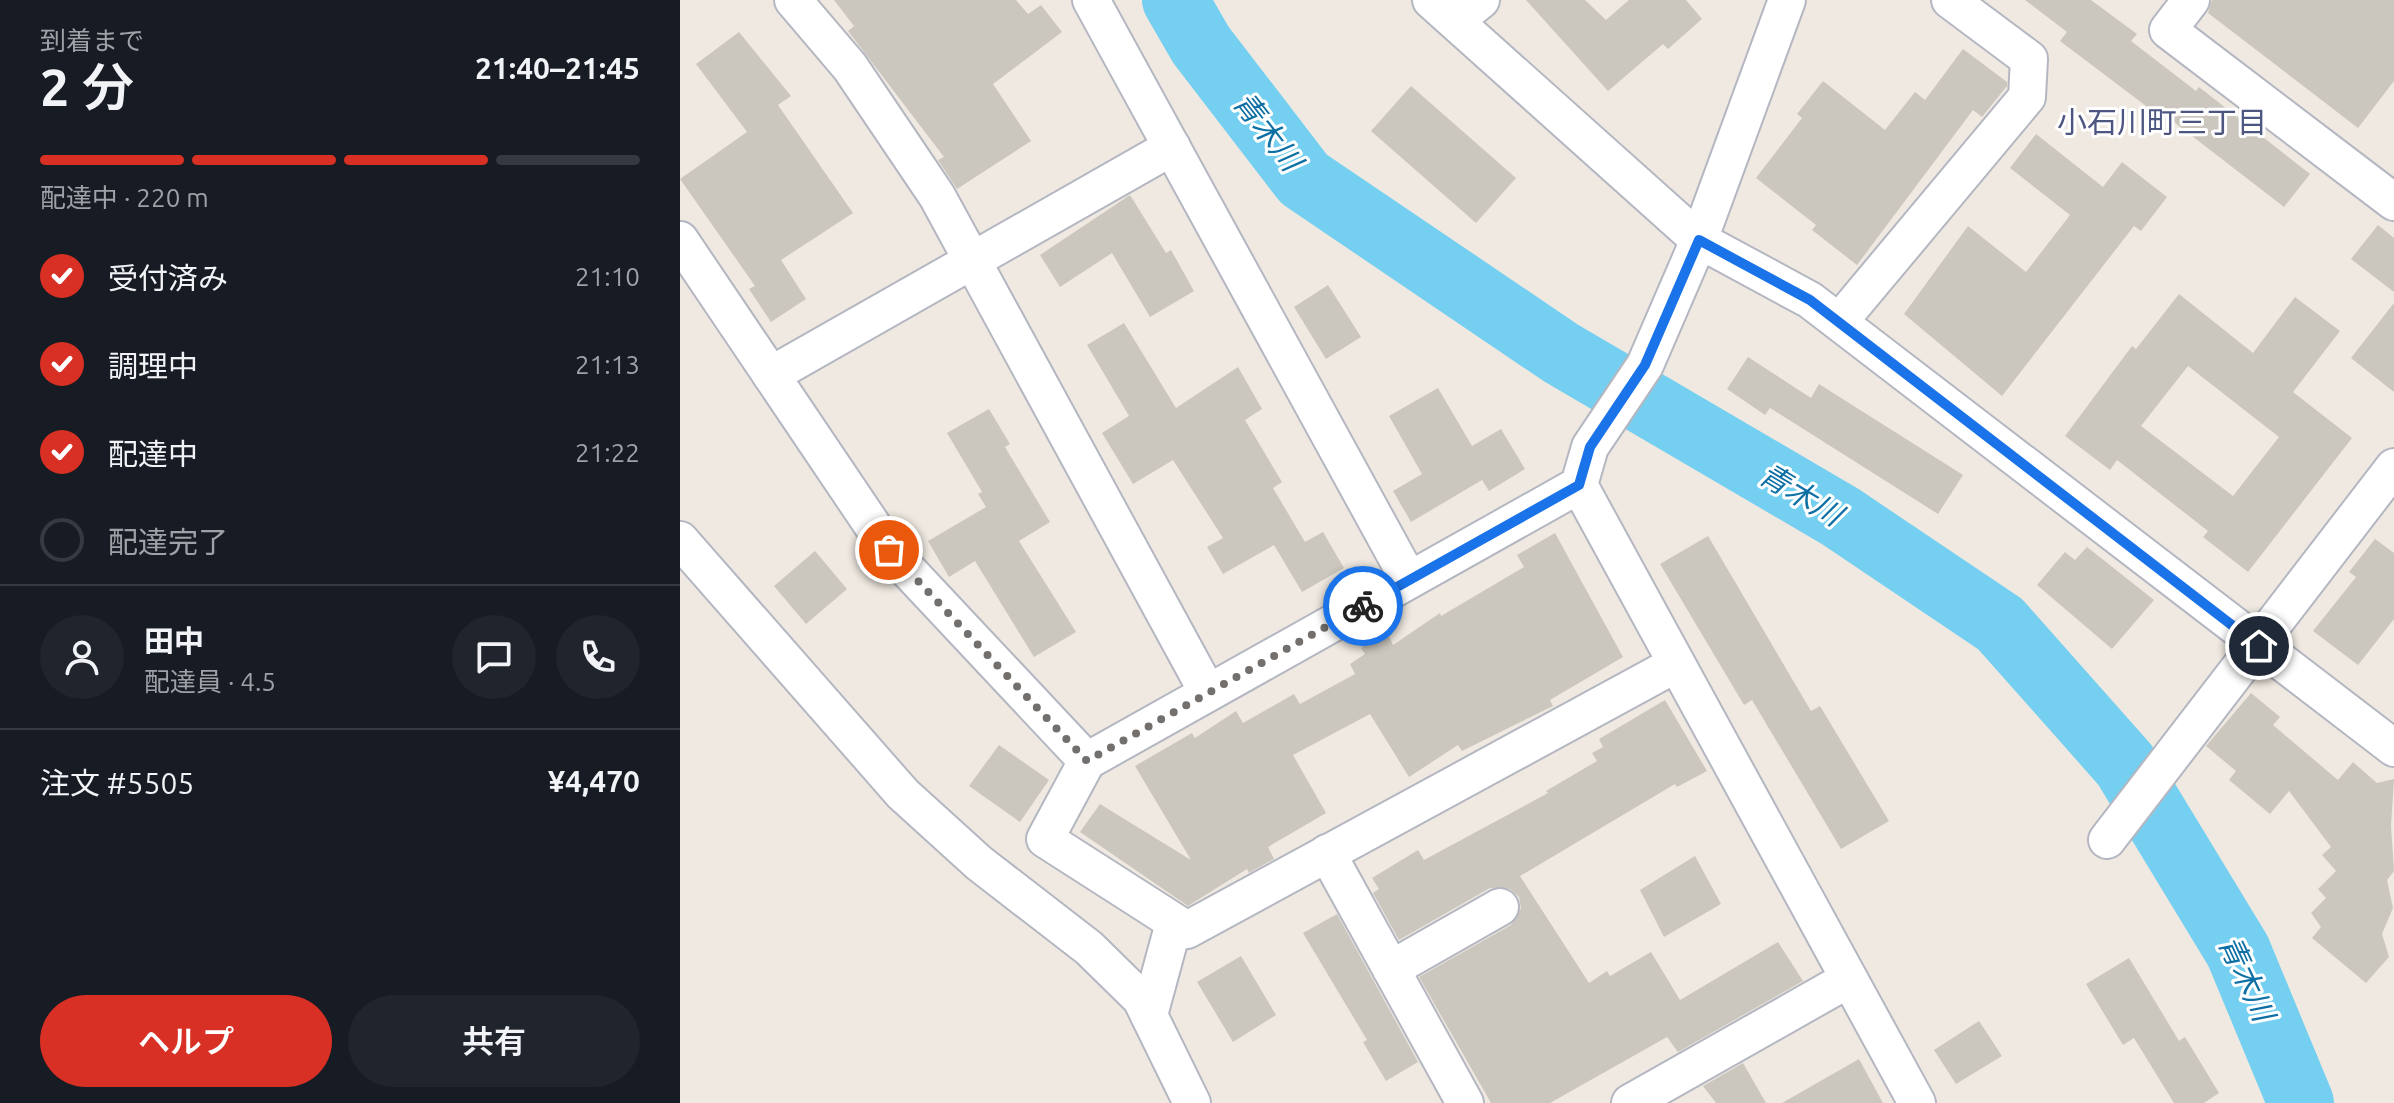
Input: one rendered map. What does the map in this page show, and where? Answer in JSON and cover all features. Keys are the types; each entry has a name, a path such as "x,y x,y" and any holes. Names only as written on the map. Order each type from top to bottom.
{"street":[{"path":"793,0 850,67 937,196 1208,693"},
{"path":"1091,0 1409,580"},
{"path":"1787,0 1699,240 1645,365 1590,447 1579,485 1917,1103"},
{"path":"1839,322 2027,97 2029,59 1950,0"},
{"path":"2191,0 2168,30 2394,202"},
{"path":"1456,7 1699,240 1810,300 2394,748"},
{"path":"771,375 1172,147"},
{"path":"680,240 889,550 1087,761"},
{"path":"2107,840 2394,467"},
{"path":"1579,485 1087,761 1045,839 1187,930 1676,664"},
{"path":"680,540 903,794 979,863 1089,948 1141,999 1192,1103"},
{"path":"1327,853 1465,1103"},
{"path":"1391,969 1500,907"},
{"path":"1149,1015 1174,923"},
{"path":"1630,1103 1849,979"}],"building":[{"path":"834,0 1016,0 1028,14 1041,5 1062,32 993,84 1031,141 957,189 938,160 944,157 848,31 854,26"},
{"path":"1526,0 1585,0 1606,20 1629,0 1686,0 1702,19 1668,49 1663,44 1608,91"},
{"path":"2025,0 2091,0 2137,34 2131,41 2196,91 2199,87 2310,174 2284,207 2161,112 2158,115 2060,41 2067,32"},
{"path":"2212,0 2394,0 2394,81 2358,128 2208,13"},
{"path":"739,32 791,96 778,105 853,213 781,260 806,299 771,322 749,289 755,286 680,179 747,132 696,64"},
{"path":"1963,49 2007,82 2007,86 1982,117 1973,110 1857,265 1812,230 1816,225 1756,178 1802,118 1797,114 1823,81 1885,130 1915,92 1925,100"},
{"path":"1411,86 1516,178 1476,223 1371,131"},
{"path":"2036,134 2103,187 2122,162 2167,197 2141,231 2134,226 2002,396 1904,314 1968,226 2026,272 2070,215 2010,168"},
{"path":"1130,195 1166,253 1171,250 1194,291 1150,317 1112,253 1060,287 1040,255"},
{"path":"2378,225 2394,238 2394,292 2351,259"},
{"path":"1328,285 1361,337 1326,359 1294,307"},
{"path":"2179,294 2253,353 2295,297 2340,331 2293,392 2352,438 2248,572 2203,537 2208,531 2117,460 2110,470 2065,436 2132,346 2136,349","holes":["2188,366 2279,437 2233,496 2141,426"]},
{"path":"2394,303 2394,392 2351,358"},
{"path":"1124,323 1176,408 1238,367 1262,409 1245,420 1282,482 1273,488 1305,542 1323,532 1344,568 1302,592 1274,545 1223,574 1207,547 1223,538 1173,460 1133,484 1102,433 1129,416 1087,345"},
{"path":"1748,357 1811,398 1819,384 1963,475 1938,514 1770,408 1765,415 1727,389"},
{"path":"1438,388 1472,446 1501,429 1525,469 1489,491 1482,480 1411,522 1393,491 1422,474 1389,416"},
{"path":"989,409 1010,444 1005,447 1050,522 1019,541 1076,632 1034,657 975,561 949,577 928,541 986,507 978,494 982,492 947,433"},
{"path":"1555,533 1623,657 1550,700 1553,706 1462,751 1458,745 1409,777 1370,714 1293,755 1326,813 1268,847 1274,859 1249,873 1247,869 1188,906 1080,832 1100,804 1191,860 1135,766 1192,733 1195,738 1236,711 1243,723 1294,694 1300,704 1355,674 1350,664 1365,654 1361,648 1387,632 1393,645 1440,613 1441,616 1524,567 1517,555"},
{"path":"1708,536 1811,711 1820,706 1889,821 1841,849 1752,700 1744,705 1660,564"},
{"path":"2375,539 2394,553 2394,619 2358,665 2313,631 2356,577 2349,572"},
{"path":"2087,547 2154,600 2112,649 2037,585 2065,552 2075,560"},
{"path":"815,551 847,589 806,624 774,586"},
{"path":"2251,693 2280,717 2273,725 2338,780 2353,762 2377,783 2394,779 2391,826 2394,871 2387,880 2393,908 2382,934 2389,957 2366,983 2312,938 2321,927 2311,913 2326,898 2318,889 2336,871 2322,855 2331,847 2289,791 2270,814 2229,780 2236,771 2206,746"},
{"path":"1665,700 1707,771 1677,787 1675,784 1520,876 1589,983 1607,971 1610,976 1651,952 1680,1000 1778,942 1803,981 1678,1052 1667,1037 1550,1103 1491,1103 1419,977 1511,925 1521,908 1519,897 1510,889 1490,888 1399,940 1373,893 1379,889 1372,878 1418,850 1424,860 1548,793 1546,791 1597,761 1592,753 1603,747 1599,739"},
{"path":"999,745 1049,780 1020,822 969,786"},
{"path":"1695,856 1721,904 1664,937 1640,890"},
{"path":"1337,914 1418,1062 1386,1081 1363,1042 1367,1040 1303,933"},
{"path":"1241,956 1276,1015 1233,1042 1197,982"},
{"path":"2129,958 2179,1041 2185,1037 2219,1093 2204,1103 2174,1103 2134,1038 2123,1045 2086,984"},
{"path":"1979,1021 2002,1056 1956,1084 1934,1050"},
{"path":"1859,1059 1883,1103 1782,1103"},
{"path":"1743,1063 1766,1103 1716,1103 1703,1086"}],"waterway":[{"name":"青木川","path":"1175,0 1201,45 1304,179 1561,353 1841,517 2000,624 2125,765 2238,951 2301,1103"}],"way so far":[{"path":"889,550 1087,761 1363,606"}],"district":[{"name":"小石川町三丁目","path":"2162,122"}],"route":[{"path":"1363,606 1579,485 1590,447 1645,365 1699,240 1810,300 2259,646"}]}
